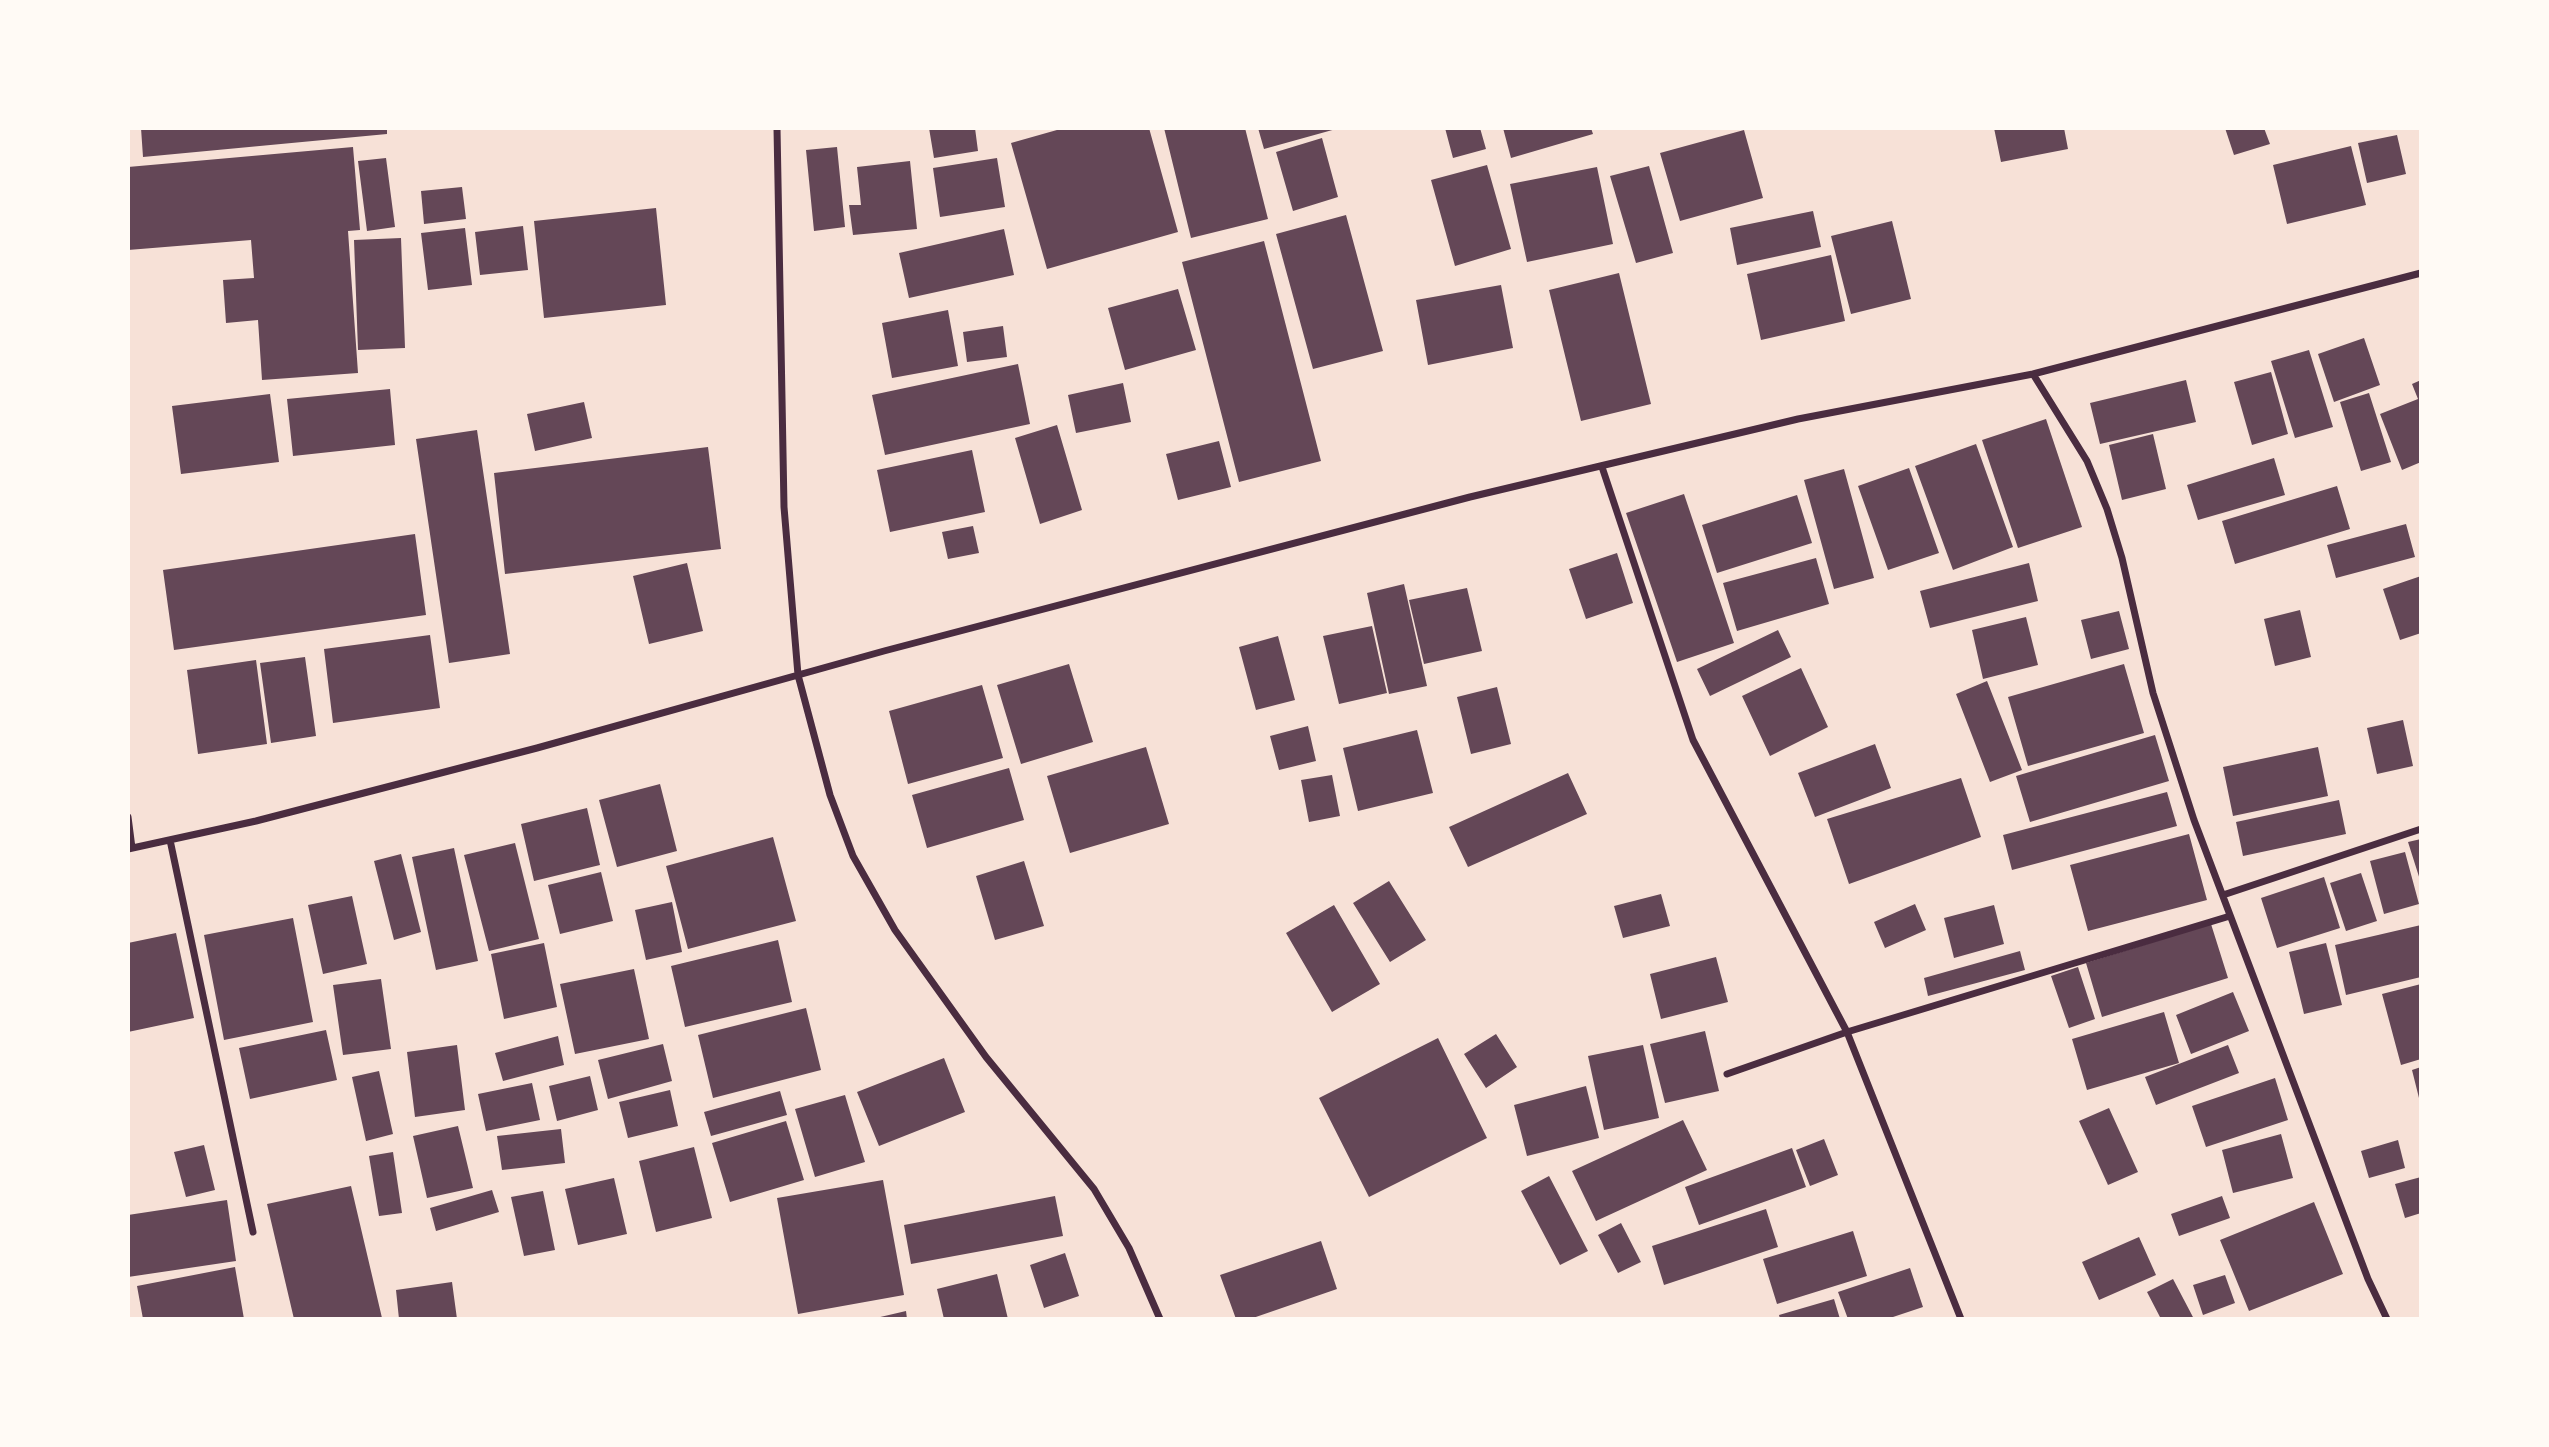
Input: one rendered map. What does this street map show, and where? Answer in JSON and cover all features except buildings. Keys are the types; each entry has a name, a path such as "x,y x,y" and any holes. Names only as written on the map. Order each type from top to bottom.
{"street":[{"path":"777,128 784,507 798,674 830,795 859,867 895,930 986,1057 1094,1189 1129,1248 1160,1319"},
{"path":"128,817 130,848 256,821 537,748 798,674 1470,496 1798,419 2033,374 2421,273"},
{"path":"2033,374 2087,461 2107,509 2122,558 2153,693 2194,820 2368,1279 2387,1319"},
{"path":"1602,467 1693,740 1847,1032 1961,1319"},
{"path":"2223,895 2421,829"},
{"path":"170,840 253,1232"},
{"path":"1727,1074 1847,1032 2231,916"}]}
